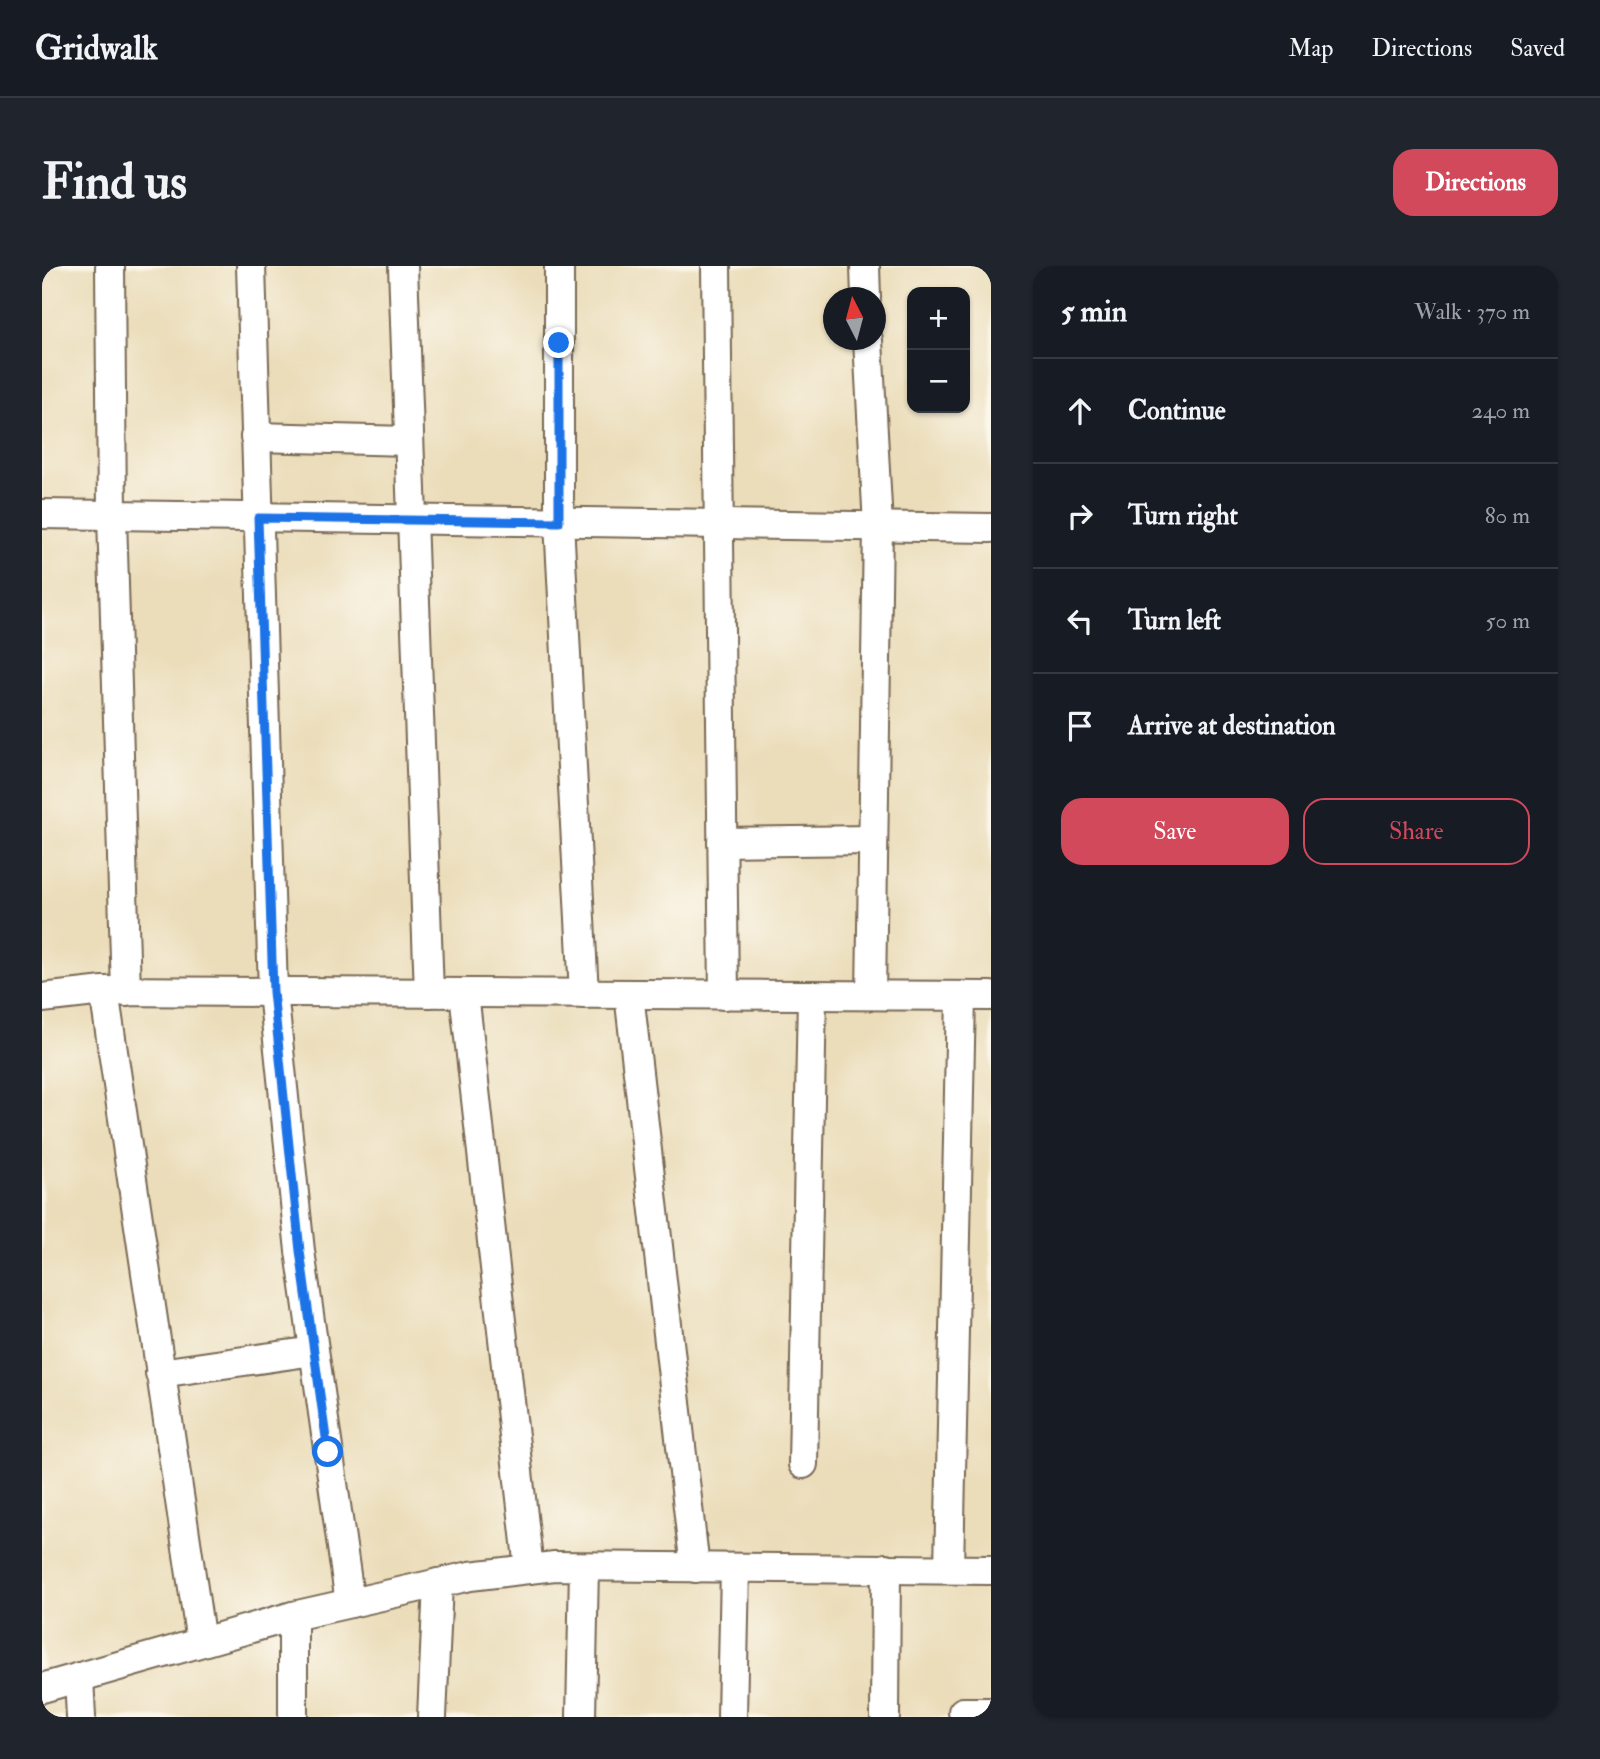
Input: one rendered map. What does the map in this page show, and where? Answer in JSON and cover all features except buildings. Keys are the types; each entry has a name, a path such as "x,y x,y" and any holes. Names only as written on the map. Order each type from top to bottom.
{"street":[{"path":"110,266 115,992 138,1229 201,1642"},
{"path":"251,266 273,992 300,1251 350,1603"},
{"path":"403,266 429,993"},
{"path":"559,266 559,522 584,994"},
{"path":"716,266 724,995"},
{"path":"865,266 866,287"},
{"path":"869,350 878,526 871,995"},
{"path":"255,437 410,441"},
{"path":"42,514 991,528"},
{"path":"722,842 873,840"},
{"path":"42,998 115,992 991,996"},
{"path":"464,993 529,1569"},
{"path":"629,994 695,1568"},
{"path":"803,1464 812,995"},
{"path":"949,1569 961,996"},
{"path":"160,1373 314,1351"},
{"path":"42,1685 293,1616 470,1576 555,1566 991,1570"},
{"path":"581,1717 584,1567"},
{"path":"732,1717 735,1568"},
{"path":"885,1717 886,1568"},
{"path":"432,1717 438,1583"},
{"path":"293,1616 293,1717"},
{"path":"79,1677 81,1717"},
{"path":"963,1713 991,1712"}],"route":[{"path":"328,1452 300,1251 273,992 258,518 559,522 559,343"}]}
